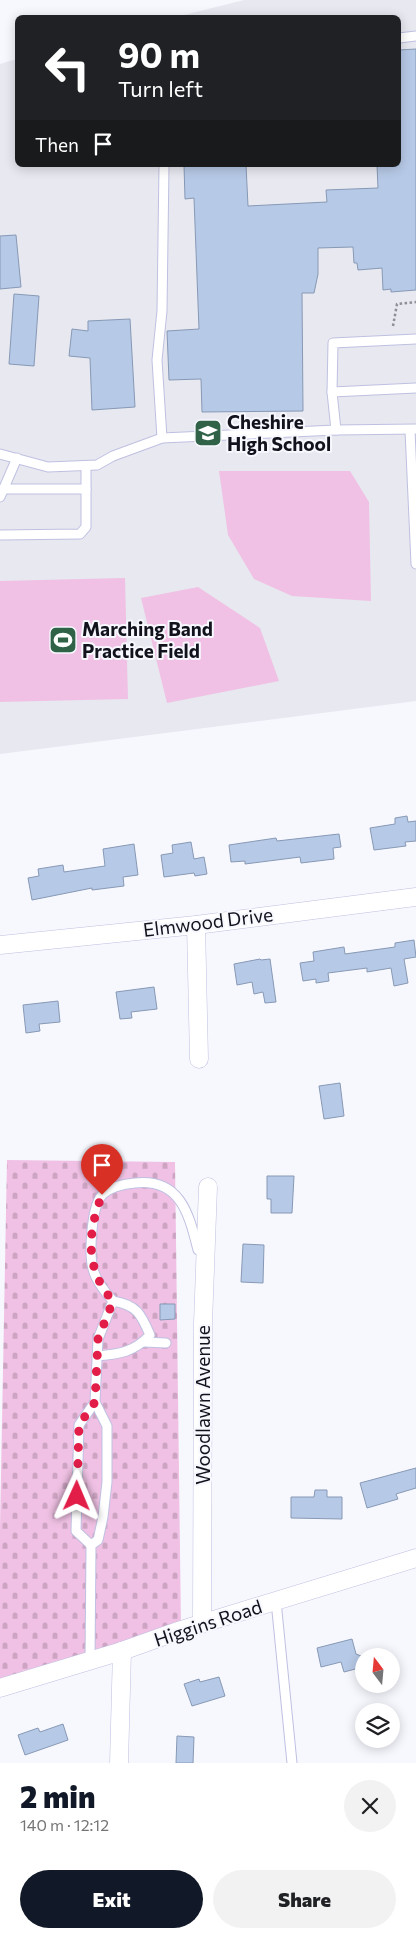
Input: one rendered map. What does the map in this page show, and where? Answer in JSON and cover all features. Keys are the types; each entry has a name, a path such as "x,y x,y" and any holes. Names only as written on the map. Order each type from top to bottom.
{"street":[{"name":"Elmwood Drive","path":"0,945 196,924 416,897"},
{"path":"196,924 199,1059"},
{"name":"Woodlawn Avenue","path":"202,1624 203,1333 208,1187"},
{"name":"Higgins Road","path":"0,1688 416,1558"},
{"path":"119,1763 122,1651"}],"lane":[{"path":"401,38 416,36"},
{"path":"162,438 157,360 162,311 164,167"},
{"path":"336,430 332,392 334,343 416,340"},
{"path":"332,392 416,388"},
{"path":"0,454 48,467 86,466 97,465 113,456 162,438 336,430 413,430 416,564"},
{"path":"17,458 2,493 86,489"},
{"path":"0,535 80,534 86,527 86,466"},
{"path":"97,1356 123,1353 140,1346 150,1335 137,1310 126,1303 113,1301 102,1288 93,1269 91,1245 96,1210 102,1195 115,1187 143,1182 167,1188 183,1204 188,1214 198,1250 206,1251"},
{"path":"91,1546 98,1540 107,1482 107,1426 95,1402 98,1339 113,1301"},
{"path":"144,1342 166,1342"},
{"path":"90,1660 91,1546 76,1531 79,1425 95,1402"},
{"path":"276,1601 292,1763"}],"path":[{"path":"393,326 397,304 416,302"},
{"path":"229,422 230,413"}],"shaded area":[{"name":"Cheshire High School","path":"244,0 416,0 416,701 0,754 0,64 15,60 15,167 401,167 401,15 184,15"}],"green space":[{"path":"219,471 350,471 369,502 371,601 292,596 254,579 228,535"},
{"name":"Marching Band Practice Field","path":"125,578 128,699 0,702 0,581"},
{"path":"198,587 260,628 279,681 167,703 141,598"},
{"path":"7,1160 175,1162 181,1630 0,1694 0,1528"}],"building":[{"name":"Cheshire High School","path":"416,49 416,290 391,292 391,289 383,290 382,268 358,270 357,263 354,263 353,247 318,248 318,274 314,293 302,293 303,411 202,412 201,379 169,380 167,331 199,329 194,198 185,199 184,167 246,167 248,206 327,202 326,190 378,188 377,167 401,167 401,50"},
{"path":"16,235 21,287 0,289 0,236"},
{"path":"14,294 39,296 34,366 9,364"},
{"path":"130,319 135,407 92,410 90,358 69,356 72,329 88,331 88,321"},
{"path":"407,816 408,822 416,821 416,841 405,842 406,846 374,850 370,828 395,824 395,818"},
{"path":"339,834 341,847 333,848 334,859 301,863 300,857 245,864 245,861 231,862 229,845 276,838 277,841"},
{"path":"191,842 194,859 204,857 207,874 195,876 194,873 164,877 161,855 173,853 172,845"},
{"path":"134,844 138,875 123,877 124,886 92,890 92,888 32,900 28,878 39,876 38,869 63,865 64,872 105,866 103,849"},
{"path":"414,940 416,957 404,959 408,983 394,986 391,968 367,972 367,968 328,973 329,981 316,983 316,979 303,981 300,963 314,961 313,952 344,947 345,954 395,947 395,943"},
{"path":"270,959 276,1002 265,1003 263,992 254,994 252,982 237,985 234,964"},
{"path":"154,987 157,1009 131,1012 132,1018 120,1019 116,992"},
{"path":"58,1001 60,1022 39,1024 40,1031 26,1033 23,1005"},
{"path":"340,1083 344,1116 324,1119 319,1086"},
{"path":"267,1176 294,1176 292,1213 271,1213 271,1199 267,1199"},
{"path":"243,1244 264,1245 263,1283 241,1282"},
{"path":"160,1304 175,1304 175,1319 160,1320"},
{"path":"416,1468 416,1488 396,1494 398,1499 367,1508 360,1483"},
{"path":"315,1490 327,1490 327,1497 342,1497 342,1519 291,1518 291,1497 314,1497"},
{"path":"352,1639 355,1650 355,1669 344,1672 341,1662 321,1667 317,1648"},
{"path":"219,1677 225,1696 192,1706 184,1684 199,1679 200,1682"},
{"path":"63,1724 68,1740 25,1755 18,1735 38,1728 40,1732"},
{"path":"177,1736 194,1737 193,1763 176,1763"}],"place":[{"name":"Cheshire High School","path":"208,433"},
{"name":"Marching Band Practice Field","path":"63,640"}],"route":[{"path":"77,1496 79,1425 95,1402 98,1339 113,1301 102,1288 93,1269 91,1245 93,1226 96,1210 102,1195"}]}
